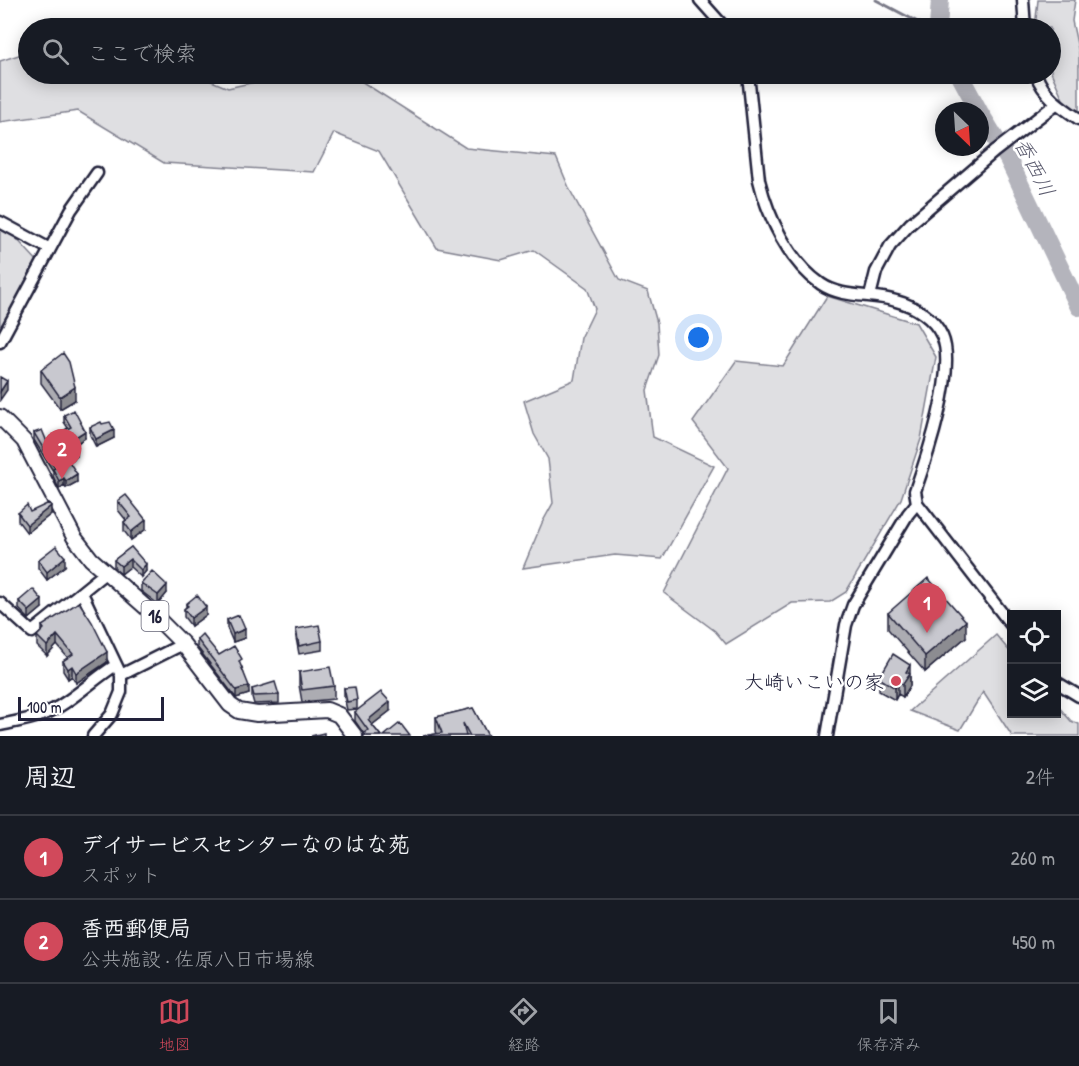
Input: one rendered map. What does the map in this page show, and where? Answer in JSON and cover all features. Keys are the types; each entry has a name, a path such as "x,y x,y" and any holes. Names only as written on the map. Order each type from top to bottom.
{"main road":[{"name":"16","path":"0,417 24,441 74,537 105,573 150,611 183,644 230,705 239,711 258,714 327,710 339,715 355,736"}],"street":[{"path":"700,0 716,18"},
{"path":"1023,0 1024,18"},
{"path":"749,84 759,180 763,197 784,243 801,266 822,285 842,293 896,300 913,307 927,316 942,336 946,352 947,373 915,492 917,503 1007,621"},
{"path":"1041,84 1056,104 1079,119"},
{"path":"870,296 876,272 890,246 910,224 995,151 1056,104"},
{"path":"0,342 78,197 97,173"},
{"path":"0,222 50,249"},
{"path":"827,736 846,625 853,605 917,503"},
{"path":"0,603 32,632 105,573"},
{"path":"81,593 119,670 122,692 112,714 93,736"},
{"path":"0,725 41,716 56,708 99,675 119,670 183,644"},
{"path":"1061,685 1079,696"}],"shaded area":[{"path":"1038,0 1075,0 1072,21 1079,53 1079,117 1067,108 1056,84 1061,84 1061,18 1036,18"},
{"path":"18,55 18,84 219,84 228,88 246,84 366,84 466,148 556,157 570,190 619,280 648,291 657,323 659,355 647,390 653,437 714,466 662,559 615,555 523,568 553,503 548,459 534,434 524,401 574,380 581,338 595,309 587,288 534,250 501,260 437,248 379,151 334,133 314,172 164,163 78,111 0,122 0,61"},
{"path":"0,223 41,265 0,343"},
{"path":"827,296 916,323 936,357 921,439 901,499 846,592 830,602 792,603 726,644 715,631 664,593 728,468 693,422 736,361 783,366"},
{"path":"996,635 1007,648 1007,718 1061,718 1061,710 1071,721 1079,724 1079,736 1012,736 983,692 960,730 910,711"}],"building":[{"path":"63,353 69,362 75,387 60,397 41,370"},
{"path":"0,377 7,381 0,392"},
{"path":"74,410 85,431 71,440 77,448 66,457 77,474 66,481 64,478 59,481 53,469 55,468 34,433 42,430 50,449 63,439 60,433 71,427 64,415"},
{"path":"101,422 102,424 110,422 114,430 96,439 90,427"},
{"path":"126,495 146,520 131,532 124,522 131,517 118,501"},
{"path":"49,503 51,506 27,525 18,513 27,505 30,512"},
{"path":"56,546 65,557 47,572 38,560"},
{"path":"131,547 146,564 141,570 130,559 121,566 114,560"},
{"path":"152,571 167,585 158,595 141,583"},
{"path":"928,578 966,621 925,656 888,613"},
{"path":"33,589 42,600 29,611 19,601"},
{"path":"197,595 206,607 191,618 184,609 188,606 186,604"},
{"path":"79,602 107,652 76,673 72,666 68,669 63,661 73,654 57,635 47,646 37,636 44,629 42,626"},
{"path":"239,615 245,629 233,634 227,620"},
{"path":"319,625 322,641 299,646 296,629"},
{"path":"202,634 219,655 234,646 242,659 239,661 249,686 236,690 197,639"},
{"path":"893,654 910,665 906,672 910,674 903,684 898,681 895,688 879,678"},
{"path":"330,667 334,686 302,690 299,672"},
{"path":"275,682 279,695 254,696 252,689"},
{"path":"355,687 357,700 347,702 344,688"},
{"path":"381,692 390,702 368,720 381,736 367,736 364,733 368,730 355,712"},
{"path":"473,708 488,736 470,736 463,723 466,736 423,736 442,733 436,717"},
{"path":"400,723 410,736 384,736"}],"waterway":[{"path":"876,0 910,18"},
{"name":"香西川","path":"939,18 940,0"},
{"name":"香西川","path":"964,84 974,102"},
{"name":"香西川","path":"989,128 1008,159 1079,307"}],"place":[{"name":"香西郵便局","path":"62,479"},
{"name":"デイサービスセンターなのはな苑","path":"927,633"},
{"name":"大崎いこいの家","path":"896,681"}]}
